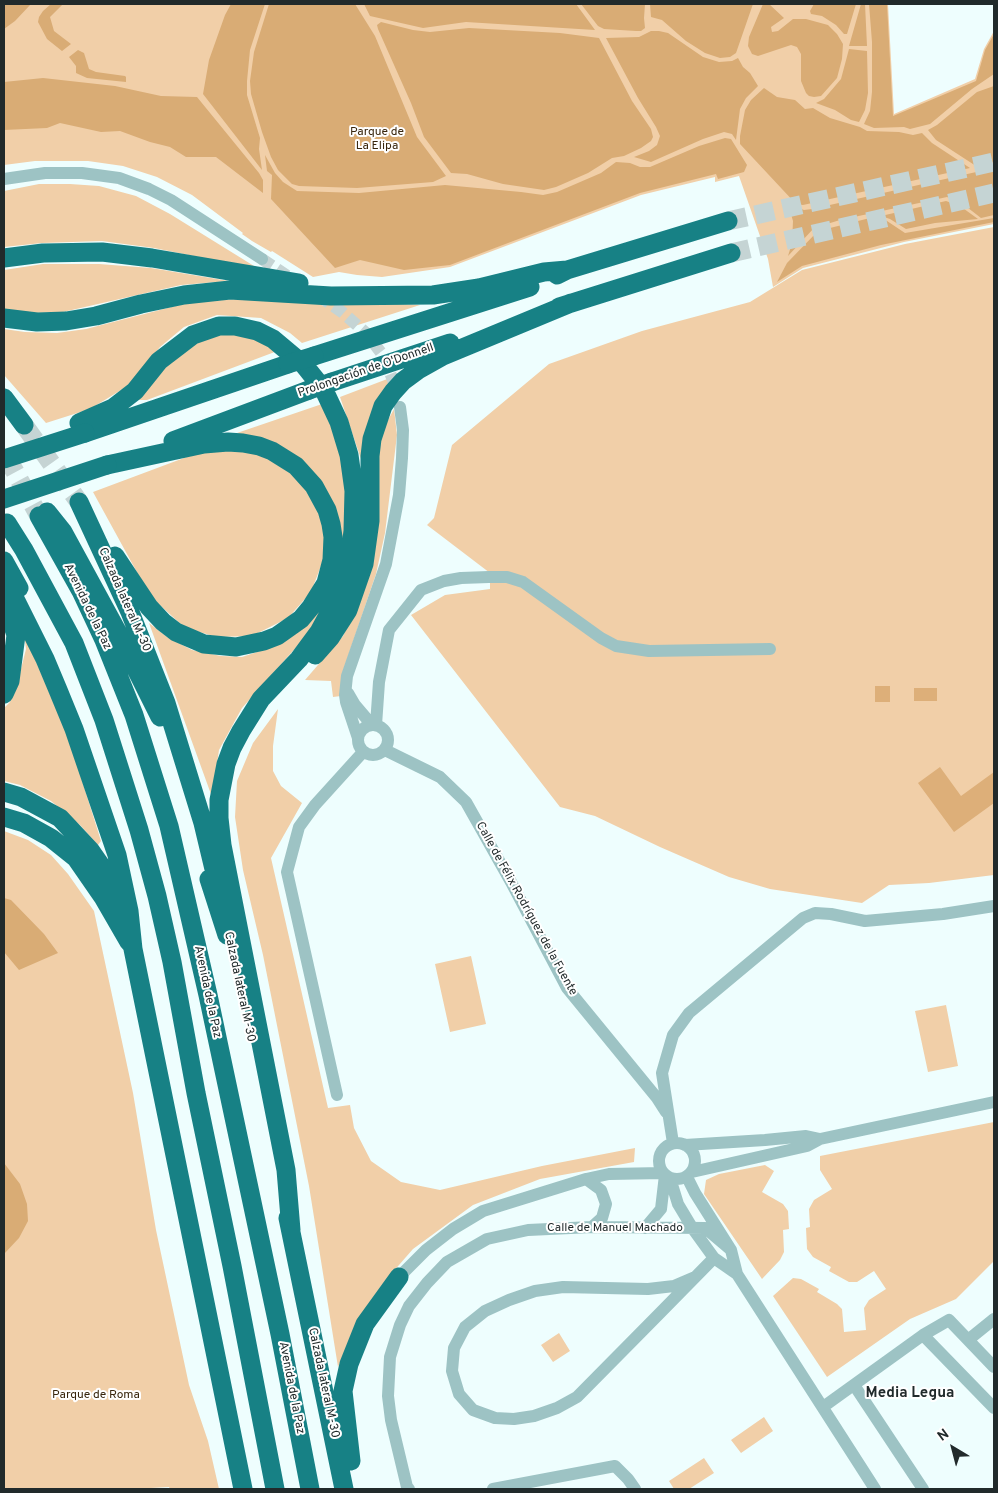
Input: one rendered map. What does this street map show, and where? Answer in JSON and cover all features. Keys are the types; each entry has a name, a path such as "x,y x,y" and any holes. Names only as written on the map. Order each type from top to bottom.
{"highway":[{"path":"12,456 82,428 525,289 567,270 728,221"},
{"path":"4,258 43,252 102,252 152,258 260,277 382,295"},
{"name":"Prolongación de O'Donnell","path":"4,499 106,465 332,382 571,303 731,253"},
{"path":"4,318 37,322 66,321 96,316 184,295 230,290 330,296 433,295 479,288 544,272 567,270"},
{"path":"250,718 317,653 340,625 348,610 364,564 368,544 372,439 380,415 393,392 403,381 418,370 444,356 571,303"},
{"path":"82,428 113,408 135,390 159,361 178,345 193,335 219,326 235,326 257,331 273,339 304,365 324,390 339,422 349,455 354,491 353,532 349,562 342,585 319,632 299,659 261,700 232,748 226,764 219,800 222,845 280,1132 286,1170 291,1230"},
{"path":"4,398 24,425"},
{"name":"Calzada lateral M-30","path":"106,465 204,444 228,442 259,446 296,466 322,498 331,524 333,548 330,572 311,608 301,619 277,636 249,645 220,647 191,640 169,627 149,607 79,502 130,612 166,702 203,823 220,894 227,935 236,970 276,1168 291,1230 344,1489"},
{"name":"Avenida de la Paz","path":"227,935 168,736 156,707 64,532 43,514 104,640 134,715 169,826 208,995 280,1334 310,1489"},
{"path":"7,523 24,550 74,643 104,720 139,830 172,962 196,1093 275,1489"},
{"path":"4,561 36,620 45,659"},
{"path":"4,580 45,659 74,730 117,855 129,911 134,950 243,1489"},
{"path":"4,600 16,635 10,681 4,694"},
{"path":"4,792 21,797 60,818 90,850 106,873 134,950"},
{"path":"4,817 24,823 44,834 76,858 104,897 134,950"},
{"path":"356,1489 348,1446 343,1391 349,1364 365,1324 399,1277"}],"street":[{"path":"4,179 54,173 82,173 119,178 149,189 171,200 262,260"},
{"path":"346,688 355,705 374,725 384,729 389,737 385,750 377,756 367,755 358,743 346,702 346,688 347,676 352,660 386,564 399,495 403,430 400,407"},
{"path":"374,725 379,682 389,630 421,590 444,581 461,578 507,577 523,582 601,638 616,646 649,651 770,649"},
{"path":"358,738 363,729 374,725"},
{"name":"Calle de Félix Rodríguez de la Fuente","path":"385,750 440,778 466,802 567,988 657,1098 670,1118 679,1144"},
{"path":"336,1095 287,872 299,827 315,805 363,752"},
{"path":"670,1118 662,1073 673,1035 680,1023 696,1007 803,918 815,913 831,914 865,921 943,914 994,906"},
{"path":"399,1277 426,1250 453,1229 483,1211 586,1179 609,1174 666,1175 678,1180 689,1174 807,1146 820,1139 994,1102"},
{"path":"737,1274 714,1258 678,1204 658,1161 663,1150 679,1144 806,1136 820,1139"},
{"path":"679,1144 694,1156 695,1163 689,1174 695,1193 731,1250 737,1274 875,1489"},
{"path":"645,1228 661,1209 666,1175"},
{"path":"586,1179 601,1190 606,1204 602,1218 592,1226"},
{"name":"Calle de Manuel Machado","path":"410,1489 407,1487 391,1420 388,1376 394,1343 408,1306 447,1262 488,1239 528,1230 592,1226 705,1228 731,1250"},
{"path":"695,1277 674,1286 648,1290 563,1287 535,1291 486,1311 465,1327 454,1348 452,1371 459,1394 473,1410 495,1418 514,1419 534,1416 557,1408 576,1397 714,1258"},
{"path":"648,1290 657,1294 660,1299 662,1306 660,1313"},
{"path":"823,1407 923,1334 949,1320 994,1367"},
{"path":"968,1340 994,1320"},
{"path":"923,1334 994,1408"},
{"path":"854,1386 923,1489"},
{"path":"493,1489 615,1466 635,1489"}],"green space":[{"name":"Parque de La Elipa","path":"4,4 888,4 894,114 975,79 984,49 994,31 994,224 904,242 803,268 773,287 768,259 739,176 715,182 715,177 641,195 450,267 382,277 339,272 313,277 272,251 252,241 192,195 157,177 123,166 88,161 35,161 4,165"},
{"path":"4,4 31,4 15,21 4,29"},
{"path":"51,4 63,4 50,17 54,31 71,44 62,51 47,39 38,22 43,11"},
{"path":"231,4 265,4 250,50 247,81 247,95 260,138 259,149 262,170 203,94 209,60 225,15"},
{"path":"269,4 355,4 375,36 417,137 446,176 433,182 357,188 299,186 292,184 278,170 271,157 251,94 250,81 254,52"},
{"path":"364,4 576,4 595,30 466,22 423,28 370,16"},
{"path":"581,4 645,4 645,28 641,31 604,29 598,26"},
{"path":"650,4 753,4 736,53 730,57 720,58 705,53 686,41 662,20 651,17"},
{"path":"763,4 769,4 784,18 771,27 772,32 778,31 793,19 806,19 828,25 837,34 843,44 842,59 837,78 821,96 809,96 806,93 801,81 801,54 797,47 791,45 758,56 752,54 748,46 749,37"},
{"path":"814,4 856,4 847,34 844,34 836,25 822,16 811,14 810,11"},
{"path":"861,4 865,4 867,46 849,46"},
{"path":"869,4 887,4 893,116 976,81 985,50 994,34 994,74 972,89 930,124 910,129 904,127 874,128 864,124 870,111 872,92 872,42"},
{"path":"381,22 430,32 469,28 560,33 599,38 632,101 651,129 653,137 651,141 641,148 624,156 612,158 588,173 556,187 544,190 503,184 467,174 451,173 424,137 378,29 377,25"},
{"path":"651,31 668,33 703,57 719,62 732,61 738,58 743,67 750,73 758,86 746,98 740,109 736,140 732,134 724,132 703,139 651,162 634,157 649,151 657,145 660,136 606,38 639,37"},
{"path":"849,49 867,51 868,93 865,110 859,122 816,103 824,99 841,79"},
{"path":"78,50 84,53 89,69 96,72 125,76 126,82 87,78 76,73 76,66 69,57"},
{"path":"43,78 115,86 161,96 197,97 259,173 263,180 263,193 216,157 186,157 170,147 120,131 101,132 60,123 47,128 4,130 4,82"},
{"path":"994,86 994,162 976,166 936,140 928,130 937,125 977,92"},
{"path":"764,88 777,97 795,100 805,109 813,108 830,118 867,131 899,132 913,135 922,133 932,143 970,168 803,205 796,204 740,144 745,110 751,100"},
{"path":"725,138 731,139 747,165 744,172 718,179 716,174 640,193 450,265 404,270 360,260 335,268 271,199 272,175 267,171 265,155 275,173 283,182 297,191 359,193 445,185 543,195 557,192 601,173 616,162 650,167 699,146"},
{"path":"994,168 994,215 981,218 963,204 947,197 840,220 814,228 788,256 792,243 793,221 788,204 804,210 812,209"},
{"path":"39,184 99,186 136,196 170,214 254,266 253,268 154,248 102,241 42,243 4,247 4,191"},
{"path":"946,201 960,206 978,219 935,223 906,229 881,216"},
{"path":"874,217 887,221 905,233 994,218 994,222 881,245 802,266 777,282 787,263 818,231"},
{"path":"994,227 994,875 929,883 889,885 862,903 770,889 729,877 595,816 560,807 411,615 445,595 490,589 490,573 427,525 434,518 452,445 549,364 642,331 750,302 802,270 905,244"},
{"path":"43,264 99,264 151,268 229,281 181,285 63,312 36,313 4,309 4,270"},
{"path":"255,298 420,305 302,343 290,333 261,318 217,315 184,327 160,347 131,384 90,409 46,423 4,375 4,329 57,333 86,329 191,302"},
{"path":"231,332 272,345 280,350 147,400 137,400 162,369 194,342"},
{"path":"403,373 361,459 340,397"},
{"path":"325,403 344,458 349,509 330,602 308,634 242,708 219,750 212,797 149,623 167,637 192,650 221,656 242,657 272,647 317,612 338,518 325,487 303,460 237,433"},
{"path":"394,409 397,435 385,533 376,574 342,674 341,696 333,697 331,681 305,680 343,636 358,604 382,431"},
{"path":"254,450 298,478 315,502 324,530 324,558 311,592 288,618 252,636 217,637 185,628 150,596 93,492 200,452"},
{"path":"24,633 69,739 101,841 98,845 80,825 51,801 20,785 4,781 4,708 10,702 19,677 26,649"},
{"path":"278,709 273,746 273,771 281,786 302,803 271,858 328,1108 350,1105 354,1128 371,1161 401,1182 440,1190 542,1166 635,1148 634,1162 540,1179 473,1205 413,1249 385,1281 360,1316 338,1367 309,1186 263,955 243,870 235,817 237,781 253,743"},
{"name":"Parque de Roma","path":"4,831 28,840 51,855 68,874 94,911 133,1093 156,1230 189,1385 208,1441 219,1489 170,1489 169,1487 133,1489 4,1489"},
{"path":"4,898 11,900 44,934 58,953 19,970 4,952"},
{"path":"471,956 486,1024 450,1032 435,964"},
{"path":"946,1005 958,1066 928,1072 915,1011"},
{"path":"994,1122 994,1261 956,1299 910,1319 827,1377 773,1296 793,1278 801,1279 819,1289 817,1292 842,1309 844,1332 866,1330 864,1308 869,1300 886,1289 874,1271 857,1282 849,1282 829,1271 831,1267 813,1257 807,1249 806,1228 810,1227 809,1209 814,1200 832,1189 820,1170 820,1156"},
{"path":"4,1163 20,1184 27,1204 28,1221 19,1238 4,1254"},
{"path":"765,1165 774,1171 762,1192 783,1204 788,1211 789,1229 783,1230 784,1252 780,1260 762,1279 704,1194 706,1180 719,1174"},
{"path":"559,1333 570,1351 553,1362 541,1345"},
{"path":"764,1417 773,1431 741,1453 731,1440"},
{"path":"704,1458 714,1473 689,1489 674,1489 669,1481"}],"shaded area":[{"path":"875,686 890,686 890,702 875,702"},
{"path":"914,688 937,688 937,701 914,701"},
{"path":"940,767 961,796 994,772 994,803 954,832 918,783"}],"tunnel":[{"path":"728,221 994,162"},
{"path":"731,253 994,193"},
{"path":"262,259 292,279"},
{"path":"319,296 342,312 366,333 382,354 397,395"},
{"path":"24,425 79,502"},
{"path":"4,457 14,470 39,516"}],"district":[{"name":"Media Legua","path":"910,1394"}]}
